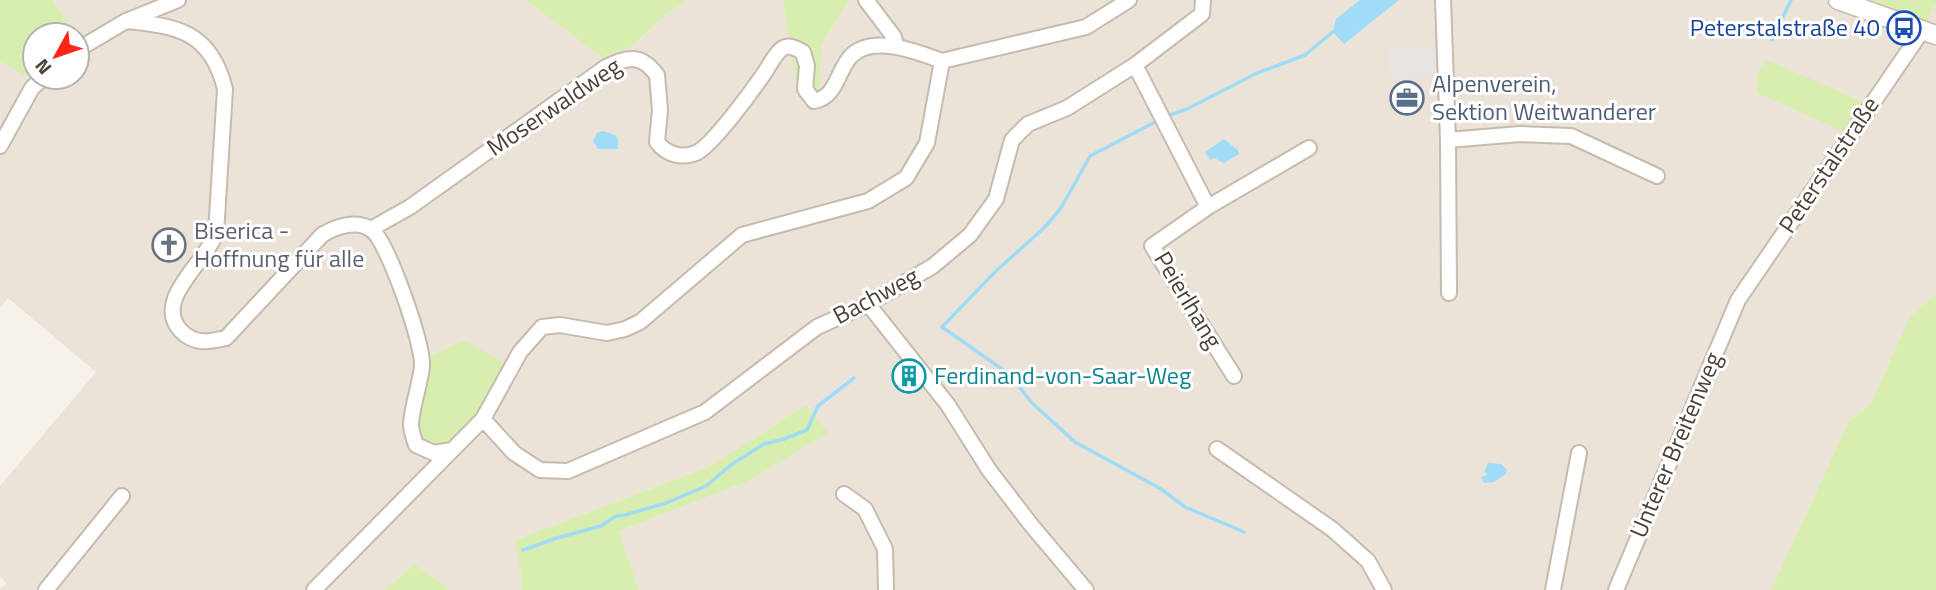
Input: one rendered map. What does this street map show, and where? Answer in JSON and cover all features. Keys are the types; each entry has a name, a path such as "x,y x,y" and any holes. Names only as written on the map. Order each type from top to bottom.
{"street":[{"path":"91,42 127,21 178,0"},
{"path":"866,0 894,37 896,45"},
{"path":"314,590 483,419 520,352 542,327 560,325 607,333 625,329 640,322 742,235 868,201 906,178 927,143 942,61 1086,27 1129,0"},
{"name":"Bachweg","path":"483,419 514,453 540,470 568,471 705,412 817,327 868,304 933,266 970,235 996,199 1012,140 1028,124 1067,108 1135,65 1202,14 1203,0"},
{"path":"1443,0 1448,140 1449,293"},
{"name":"Peterstalstraße","path":"1738,300 1929,33 1838,0"},
{"path":"127,21 168,25 186,33 208,52 220,70 225,89 216,233 212,246 176,292 171,308 177,326 192,340 207,342 226,338 323,234 351,224 371,229 382,242 411,316 422,364 411,426 416,445 434,453 452,450"},
{"name":"Moserwaldweg","path":"371,229 410,207 606,67 628,58 642,61 657,75 660,110 657,142 669,152 685,156 701,150 713,137 785,47 790,46 803,52 807,66 805,89 814,101 828,96 850,58 864,49 896,45 942,61"},
{"path":"1135,65 1209,207"},
{"path":"0,146 30,91"},
{"path":"1448,140 1520,134 1572,136 1657,176"},
{"name":"Peierlhang","path":"1234,376 1152,246 1209,207 1309,148"},
{"name":"Unterer Breitenweg","path":"1616,590 1738,300"},
{"path":"868,304 948,405 989,470 1032,526 1087,590"},
{"path":"1217,449 1332,529 1368,561 1384,590"},
{"path":"1553,590 1580,453"},
{"path":"844,495 865,509 885,549 886,590"},
{"path":"46,590 122,496"}],"shaded area":[{"path":"52,0 525,0 603,57 630,48 668,13 688,0 1852,0 1934,4 1936,294 1909,318 1871,404 1849,421 1771,590 639,590 619,531 744,483 806,405 709,467 515,540 523,590 450,590 415,564 385,590 0,590 7,584 0,576 0,486 96,372 8,298 0,308 0,61 21,73 21,91 91,91 91,21 66,21"},
{"path":"1429,46 1436,57 1437,68 1428,77 1390,79 1387,49"}],"green space":[{"path":"0,0 52,0 66,21 21,21 21,73 0,61"},
{"path":"525,0 688,0 668,13 630,48 602,57"},
{"path":"783,0 849,0 821,45 819,93 798,93"},
{"path":"1852,0 1936,0 1936,5 1927,23"},
{"path":"1768,60 1865,103 1845,132 1757,93 1757,75"},
{"path":"1936,294 1936,590 1771,590 1849,421 1871,404 1909,318"},
{"path":"464,340 507,364 484,408 463,434 451,442 436,444 420,439 416,430 425,390 427,358"},
{"path":"806,405 828,433 744,483 619,531 639,590 523,590 515,540 709,467"},
{"path":"415,564 450,590 385,590"}],"water":[{"path":"1360,0 1399,0 1344,44 1333,32 1336,19"},
{"path":"603,131 615,135 618,149 598,149 593,141 597,133"},
{"path":"1224,139 1238,150 1239,154 1224,163 1214,158 1210,160 1205,152"},
{"path":"1488,463 1501,464 1507,470 1506,474 1494,482 1484,483 1481,477 1487,475 1485,471"}],"waterway":[{"path":"1772,40 1791,0"},
{"path":"1167,116 1187,109 1255,74 1305,55 1335,30"},
{"path":"1159,120 1090,156 1061,208 1045,227 995,272 942,327 1009,374 1032,403 1075,442 1161,489 1185,507 1244,532"},
{"path":"523,550 601,526 616,516 666,503 706,486 731,465 764,444 807,430 818,406 854,378"}],"place":[{"name":"Peterstalstraße 40","path":"1904,28"},
{"name":"Alpenverein, Sektion Weitwanderer","path":"1407,98"},
{"name":"Biserica - Hoffnung für alle","path":"169,245"},
{"name":"Ferdinand-von-Saar-Weg","path":"909,376"}]}
